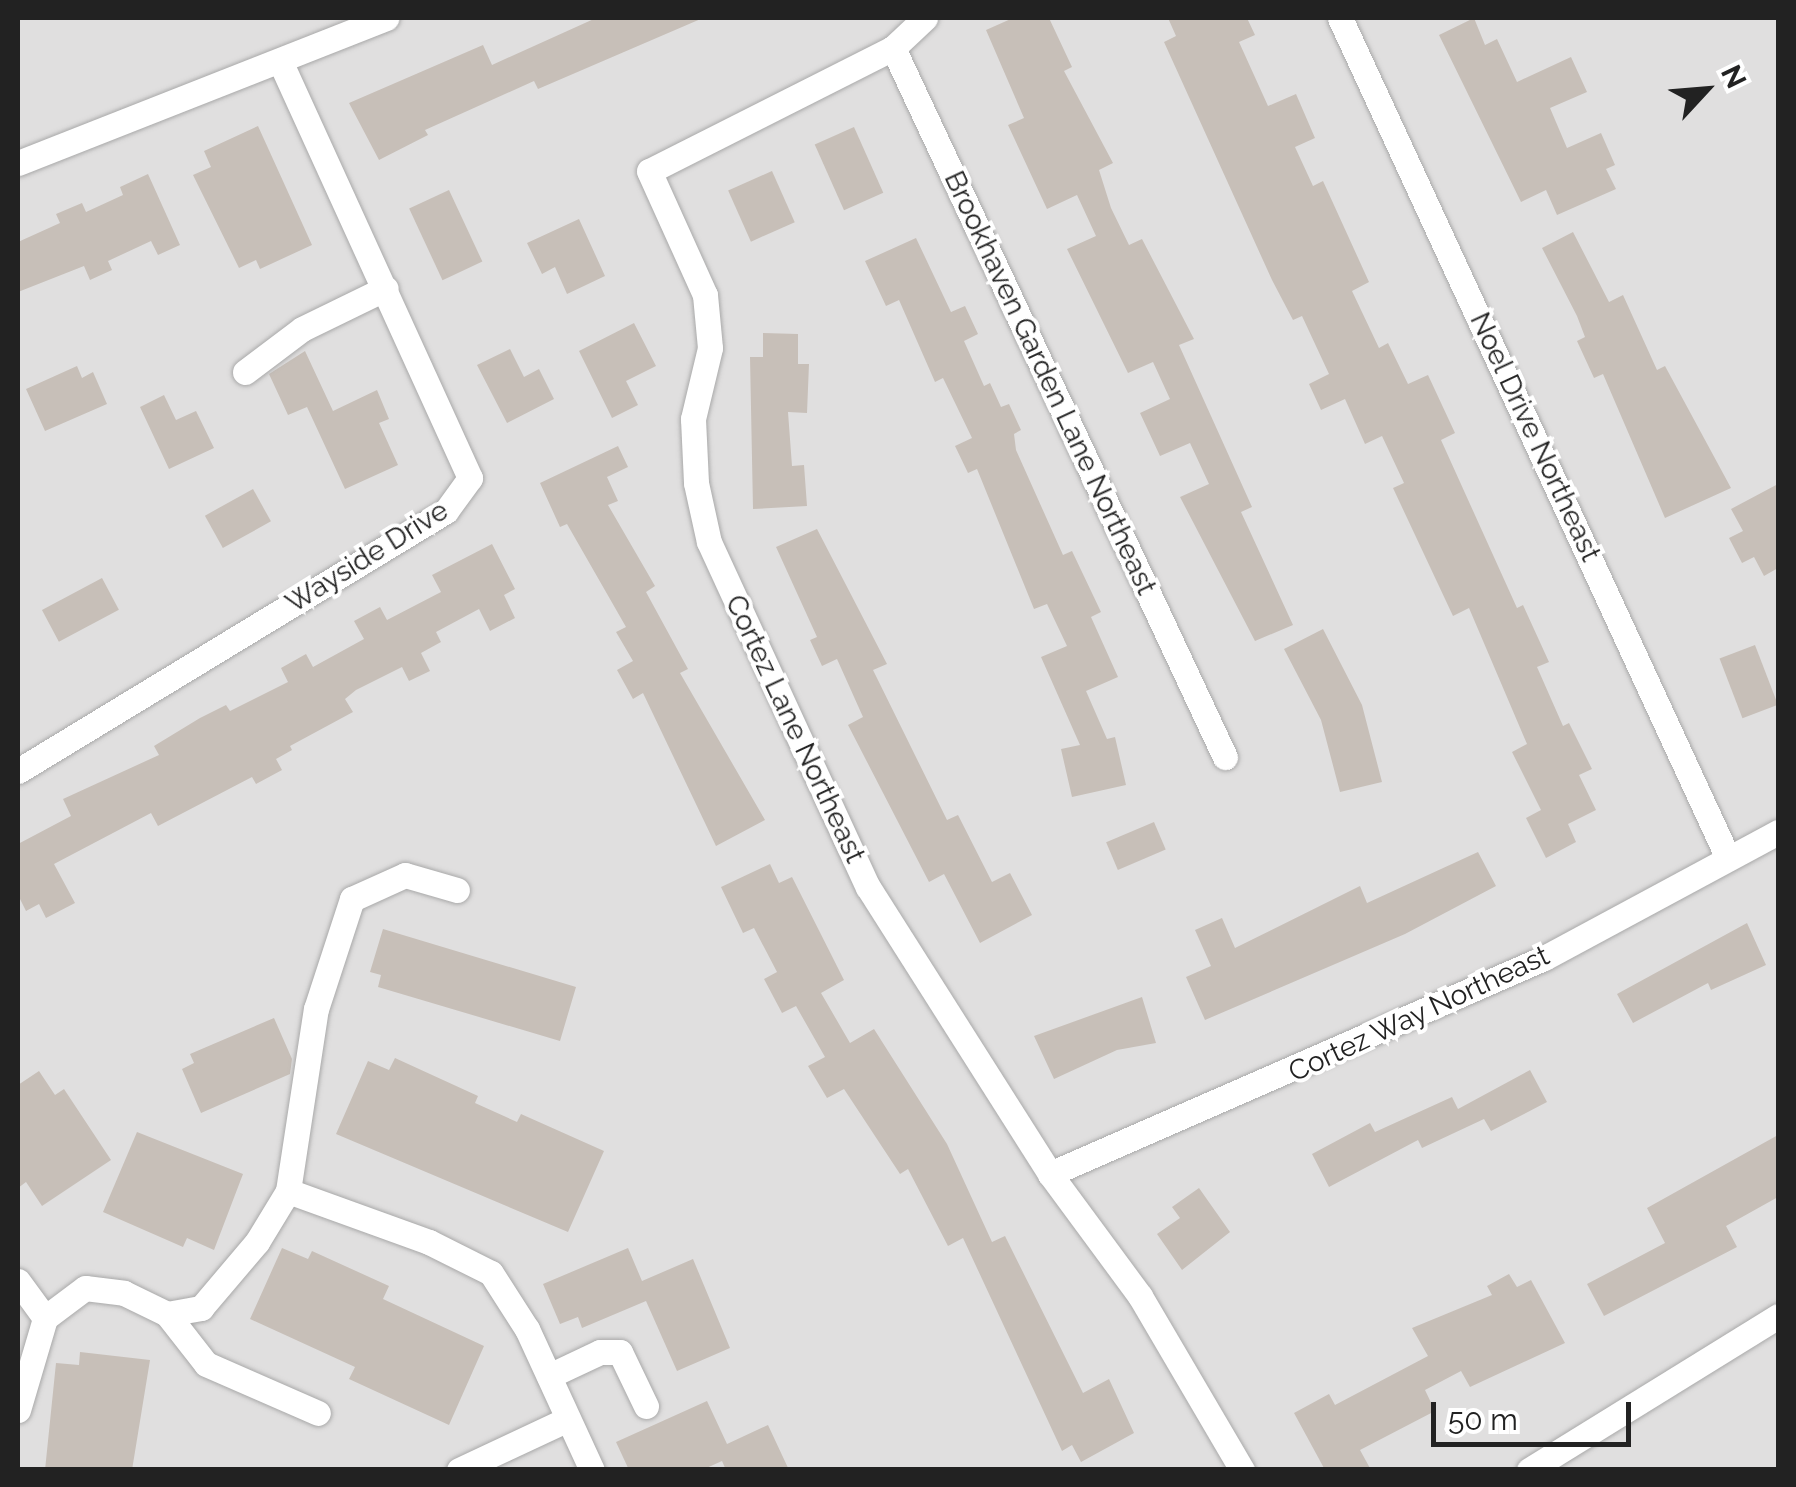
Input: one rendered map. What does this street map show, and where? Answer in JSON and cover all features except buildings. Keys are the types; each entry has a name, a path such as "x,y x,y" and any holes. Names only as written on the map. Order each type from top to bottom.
{"street":[{"path":"18,163 386,18"},
{"path":"893,48 925,18"},
{"name":"Noel Drive Northeast","path":"1340,18 1728,858"},
{"name":"Brookhaven Garden Lane Northeast","path":"893,48 1224,758"},
{"name":"Cortez Lane Northeast","path":"893,48 649,171 705,295 710,348 693,420 696,484 709,542 868,886 1050,1174 1140,1296 1242,1470"},
{"name":"Wayside Drive","path":"18,772 462,496 470,478 462,452 280,62"},
{"path":"245,372 302,329 386,288"},
{"name":"Cortez Way Northeast","path":"1050,1174 1544,958 1778,832"},
{"path":"168,1314 201,1308 288,1191 316,1009 352,900 404,876 456,890"},
{"path":"288,1191 429,1242 491,1273 549,1376 592,1470"},
{"path":"18,1281 45,1318"},
{"path":"18,1410 45,1318 85,1288 124,1293 168,1314 206,1364 318,1413"},
{"path":"1538,1467 1778,1316"},
{"path":"549,1376 600,1352 620,1352 646,1406"},
{"path":"459,1470 568,1419"}],"shaded area":[{"path":"18,18 1778,18 1778,1469 18,1469"}]}
